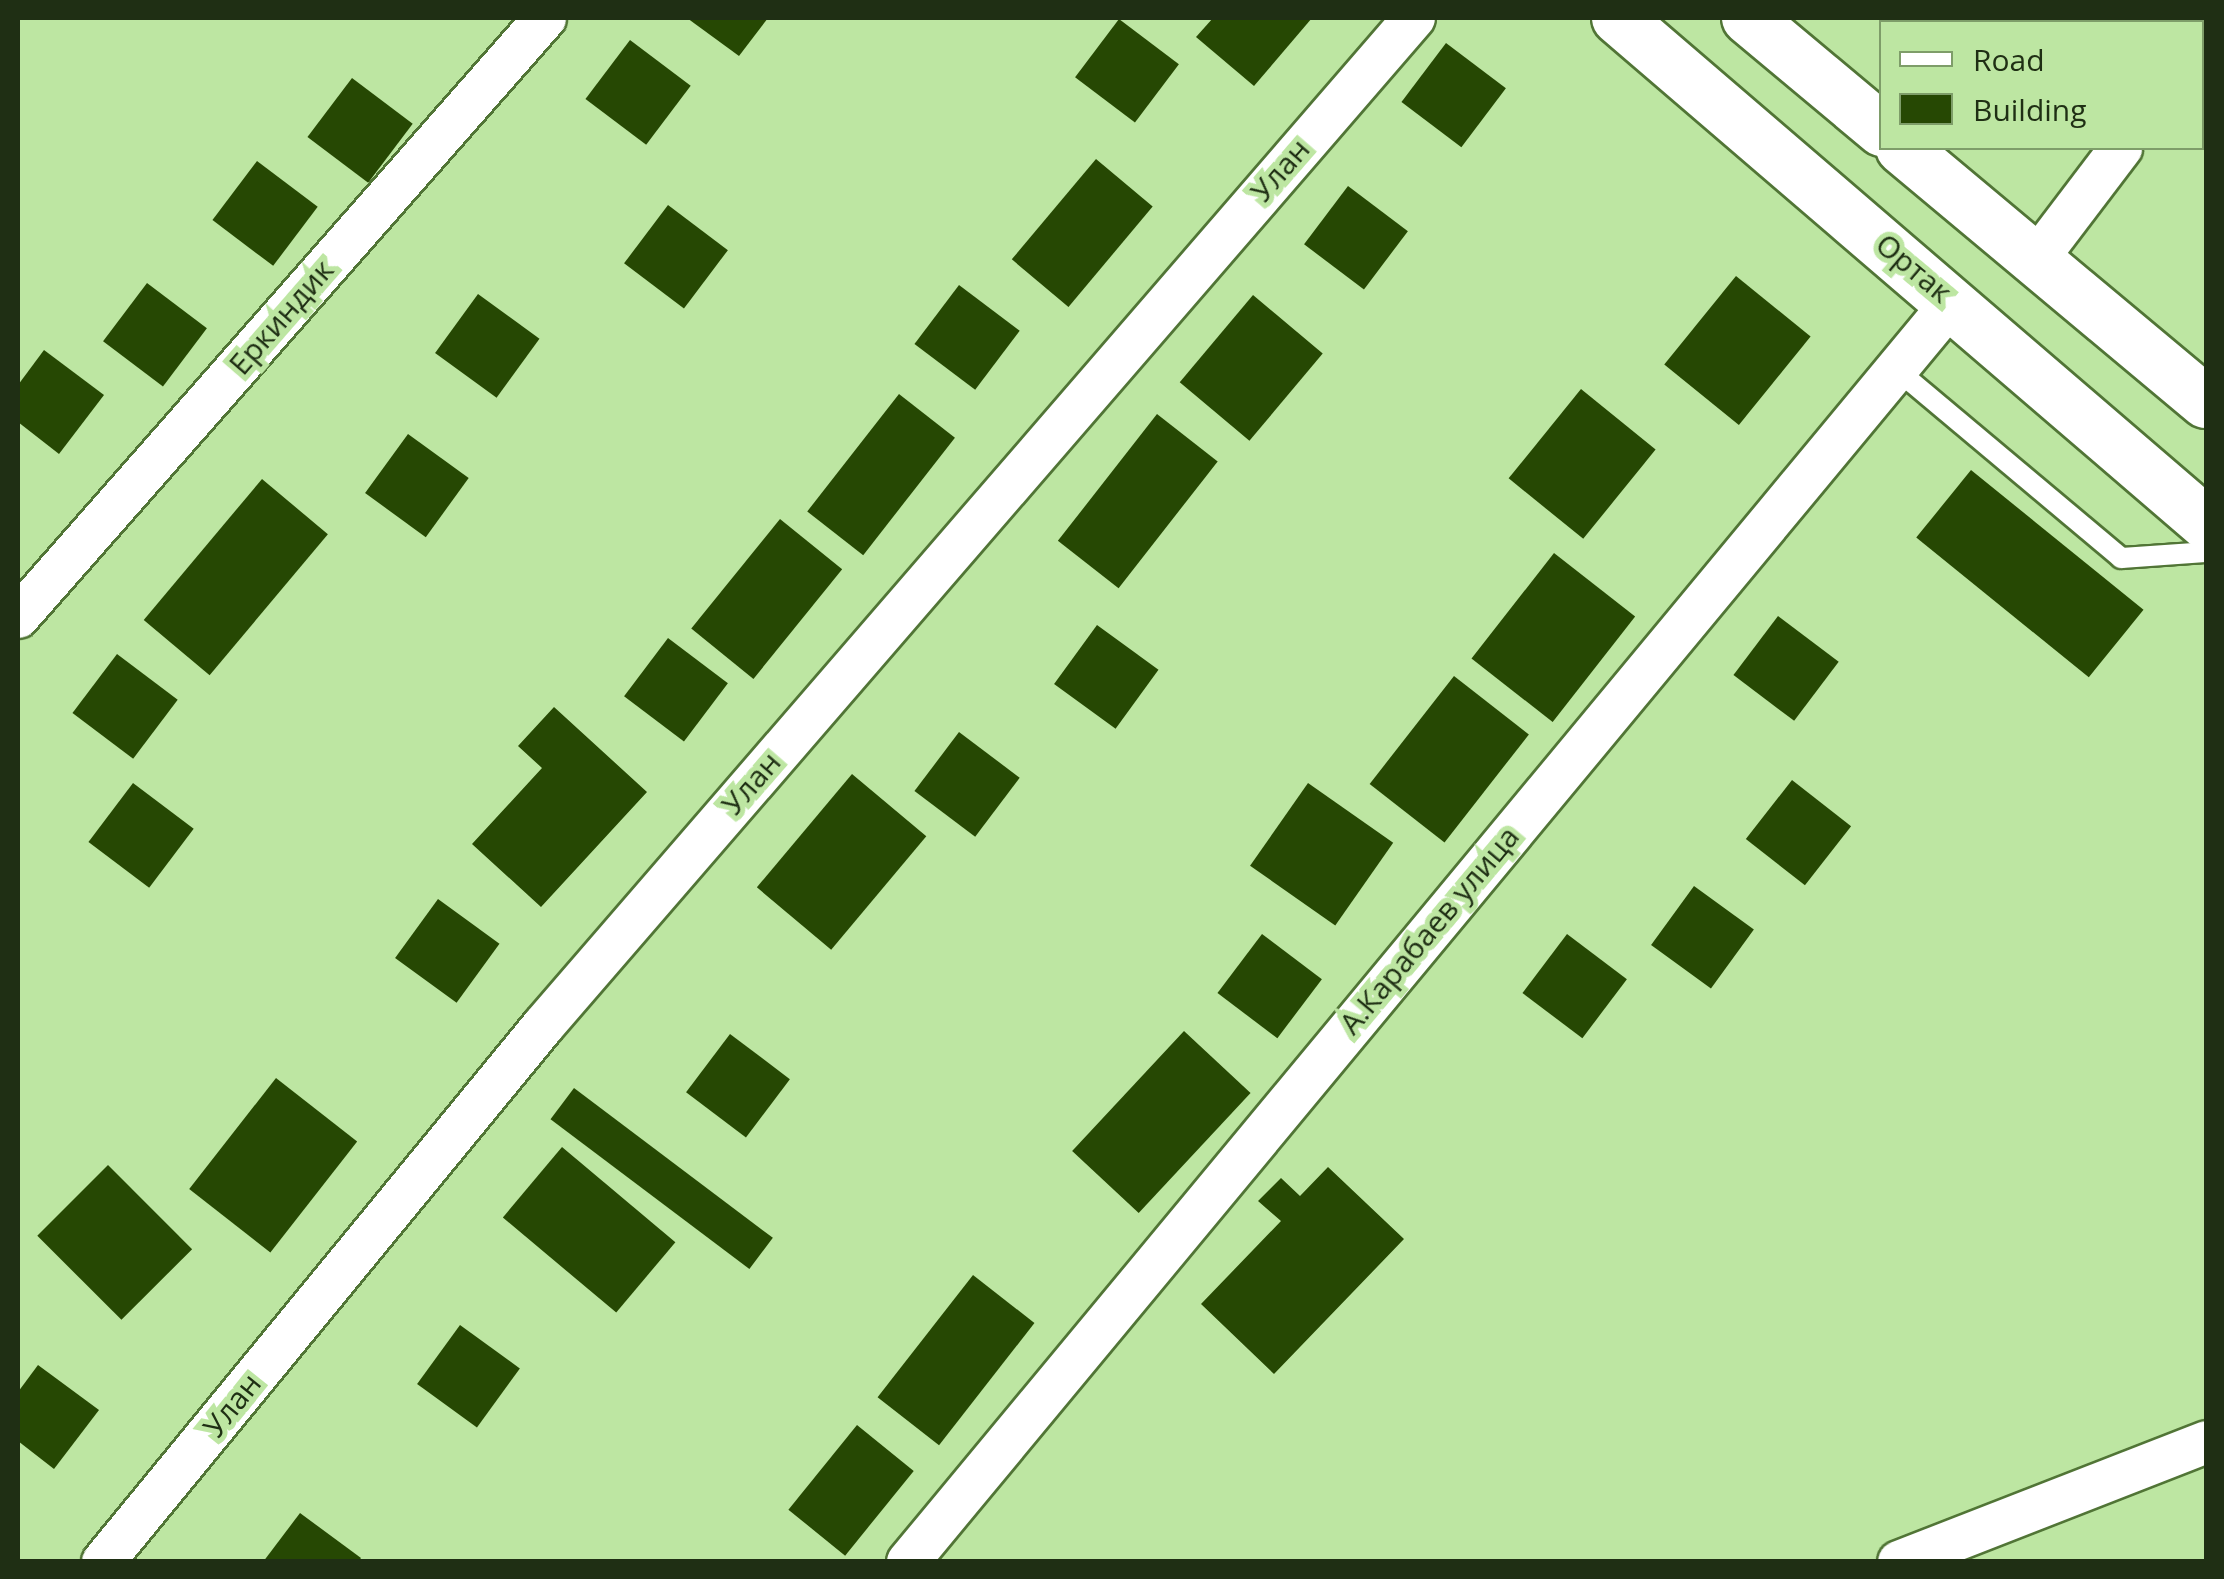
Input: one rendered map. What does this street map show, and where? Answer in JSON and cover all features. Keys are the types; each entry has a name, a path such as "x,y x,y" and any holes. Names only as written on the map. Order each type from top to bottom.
{"street":[{"name":"Еркиндик","path":"18,617 545,18"},
{"name":"Улан","path":"103,1562 543,1026 1414,18"},
{"name":"Ортак","path":"1618,18 1953,301 2206,523"},
{"path":"1748,18 1879,127"},
{"path":"1904,150 2206,402"},
{"path":"2036,260 2119,150"},
{"name":"А.Карабаев улица","path":"908,1562 1953,301"},
{"path":"1899,1562 2206,1442"}],"lane":[{"path":"1896,369 2121,558 2206,552"}],"building":[{"path":"687,18 768,18 739,56"},
{"path":"1213,18 1312,18 1254,86 1196,37"},
{"path":"1967,18 2039,18 2039,20"},
{"path":"1119,19 1179,64 1135,122 1075,77"},
{"path":"630,40 691,86 646,145 585,99"},
{"path":"1446,43 1506,88 1461,147 1401,102"},
{"path":"352,78 413,124 368,183 307,137"},
{"path":"1096,159 1153,207 1068,307 1012,259"},
{"path":"257,161 318,207 273,266 212,220"},
{"path":"1348,186 1408,231 1364,289 1304,244"},
{"path":"668,205 728,250 684,308 624,263"},
{"path":"1736,276 1811,336 1739,425 1664,365"},
{"path":"147,283 207,328 163,386 103,341"},
{"path":"959,285 1020,331 975,390 914,344"},
{"path":"478,294 539,339 497,398 435,353"},
{"path":"1253,295 1323,353 1249,441 1180,382"},
{"path":"44,350 104,395 59,454 18,422 18,385"},
{"path":"1581,389 1656,449 1583,539 1509,478"},
{"path":"899,394 955,438 863,555 807,511"},
{"path":"1157,414 1218,461 1119,588 1058,541"},
{"path":"408,434 469,478 426,537 365,493"},
{"path":"1971,470 2144,610 2089,677 1916,538"},
{"path":"262,479 328,534 210,675 144,620"},
{"path":"780,519 842,569 753,679 691,629"},
{"path":"1554,553 1635,616 1553,722 1472,659"},
{"path":"1778,616 1839,662 1794,721 1733,675"},
{"path":"1097,625 1158,670 1116,729 1054,684"},
{"path":"668,638 728,683 684,741 624,696"},
{"path":"117,654 178,700 133,759 72,713"},
{"path":"1454,676 1529,734 1445,842 1370,784"},
{"path":"554,707 647,792 541,907 472,844 542,768 518,746"},
{"path":"959,732 1020,778 975,837 914,791"},
{"path":"852,774 926,836 831,950 757,887"},
{"path":"1792,780 1851,826 1805,885 1746,839"},
{"path":"133,783 194,829 149,888 88,842"},
{"path":"1308,783 1393,843 1335,925 1250,866"},
{"path":"1694,886 1754,929 1711,989 1651,945"},
{"path":"438,899 499,944 457,1003 395,958"},
{"path":"1262,934 1322,979 1277,1038 1217,993"},
{"path":"1567,934 1627,979 1582,1038 1522,993"},
{"path":"1184,1031 1251,1093 1139,1213 1072,1151"},
{"path":"730,1034 790,1079 746,1137 686,1092"},
{"path":"276,1078 357,1141 270,1253 189,1189"},
{"path":"574,1088 773,1238 749,1269 551,1119"},
{"path":"562,1147 675,1242 616,1313 503,1217"},
{"path":"108,1165 192,1249 121,1320 37,1236"},
{"path":"1328,1167 1404,1239 1274,1374 1201,1304 1281,1221 1258,1201 1281,1178 1300,1196"},
{"path":"973,1275 1034,1323 939,1445 878,1397"},
{"path":"460,1325 520,1368 477,1428 417,1384"},
{"path":"38,1365 99,1410 54,1469 18,1441 18,1392"},
{"path":"857,1425 914,1471 845,1556 788,1510"},
{"path":"300,1513 361,1558 358,1562 263,1562"}]}
